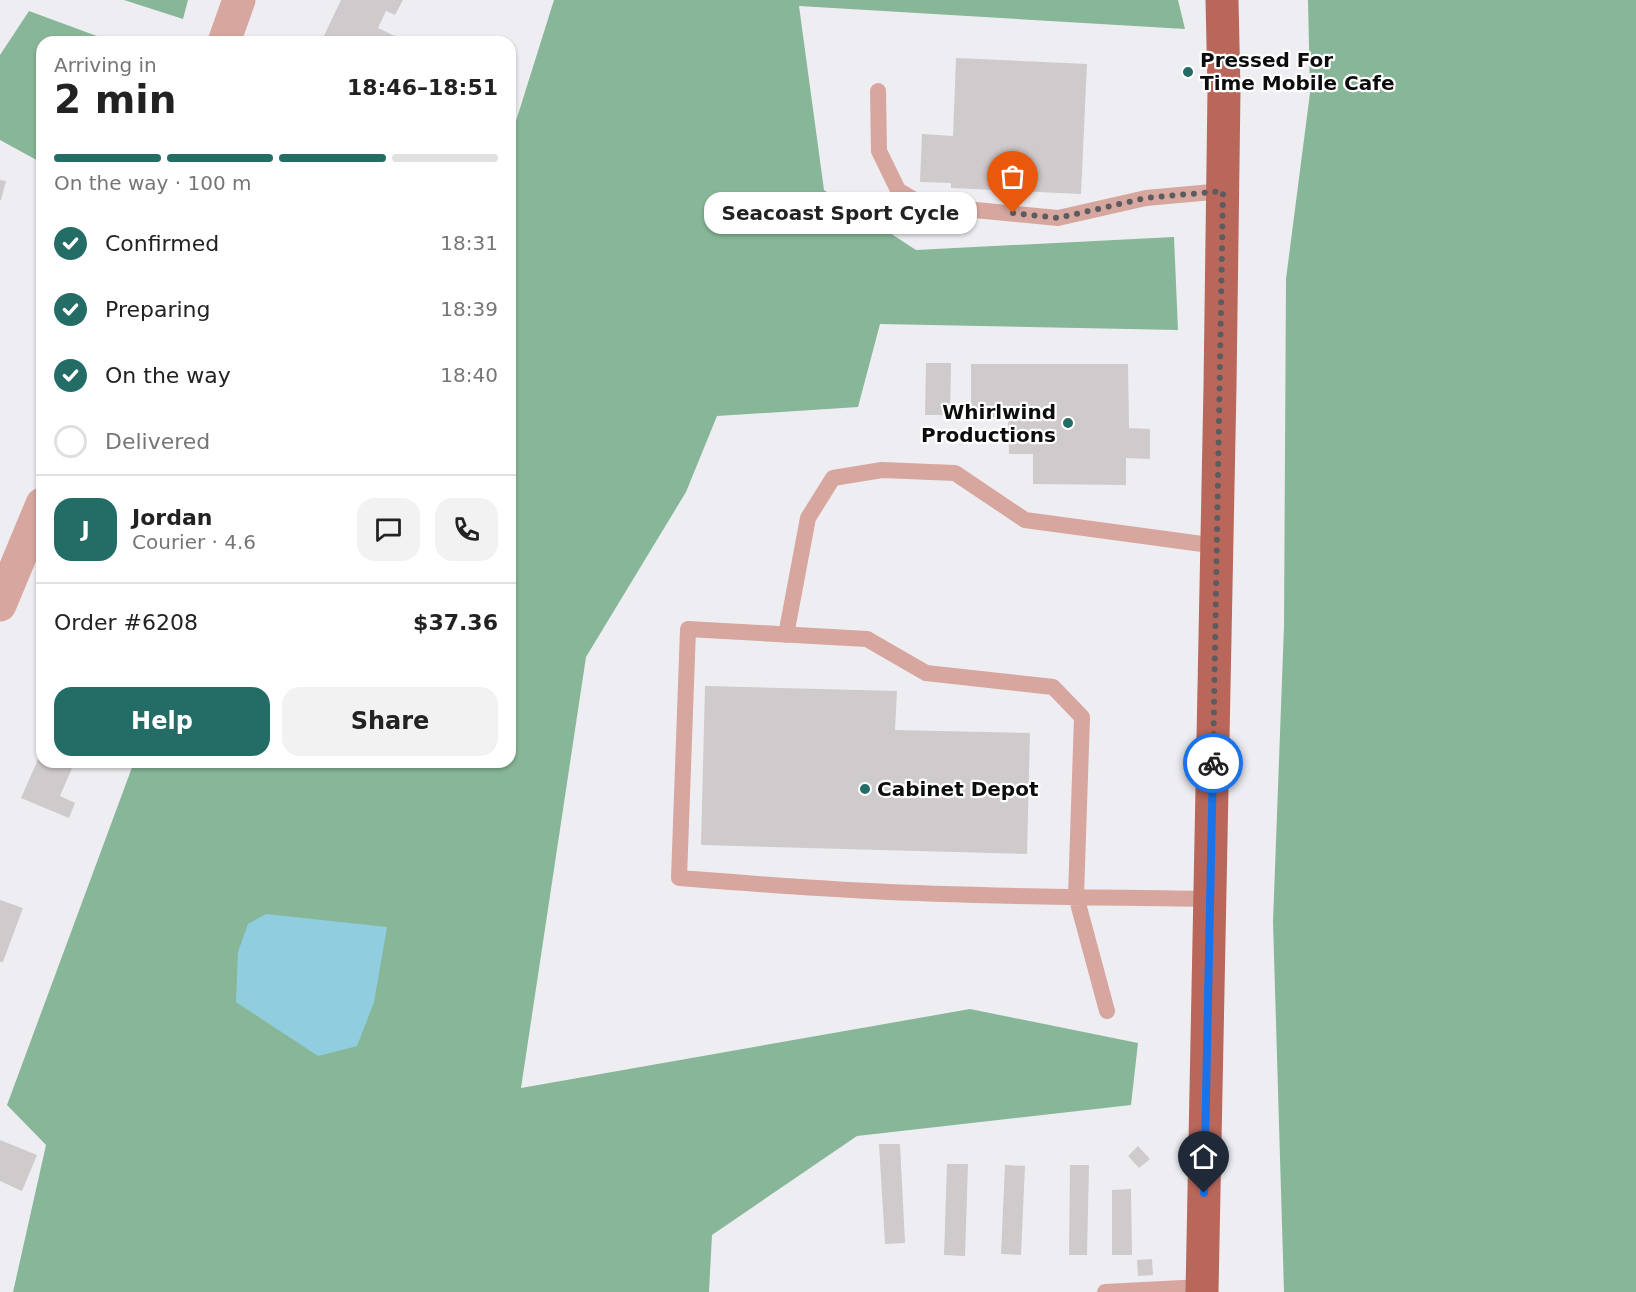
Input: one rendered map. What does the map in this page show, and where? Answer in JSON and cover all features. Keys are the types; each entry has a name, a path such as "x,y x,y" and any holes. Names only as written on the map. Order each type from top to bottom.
{"main road":[{"path":"1202,1290 1223,191 1222,0"}],"street":[{"path":"226,36 239,0"},
{"path":"0,605 36,518"}],"lane":[{"path":"878,91 879,151 898,190 923,205 1058,218 1146,198 1223,191"},
{"path":"786,635 808,518 834,478 882,470 956,473 1025,520 1217,546"},
{"path":"1107,1011 1076,896 1082,717 1053,687 926,674 867,639 688,629 679,878 871,891 1076,896 1211,899"},
{"path":"1105,1292 1202,1290"}],"green space":[{"path":"124,0 188,0 183,19"},
{"path":"554,0 1178,0 1185,29 799,6 824,190 916,250 1174,237 1178,330 880,324 858,407 717,416 686,492 586,657 521,1088 970,1009 1138,1043 1131,1105 857,1136 712,1235 709,1292 13,1292 46,1145 7,1105 132,768 516,768 516,121"},
{"path":"1308,0 1636,0 1636,1292 1284,1292 1273,922 1284,626 1286,279 1310,93"},
{"path":"29,11 97,36 36,36 36,160 0,140 0,55"}],"water":[{"path":"266,914 387,927 374,1002 357,1046 318,1056 236,1002 238,952 248,924"}],"building":[{"path":"341,0 403,0 395,15 386,11 378,28 395,36 324,36"},
{"path":"956,58 1087,64 1081,194 951,188 951,183 920,182 922,134 953,136"},
{"path":"0,180 6,181 1,200 0,200"},
{"path":"926,363 951,363 950,415 925,415"},
{"name":"Whirlwind Productions","path":"971,364 1128,364 1129,428 1150,429 1150,459 1126,458 1126,485 1033,484 1033,454 1009,454 1008,417 971,417"},
{"name":"Cabinet Depot","path":"705,686 897,691 895,730 1030,733 1027,854 701,845"},
{"path":"36,764 36,768 72,768 60,796 75,803 69,818 21,798"},
{"path":"0,900 23,908 3,962 0,962"},
{"path":"0,1140 37,1155 22,1191 0,1181"},
{"path":"879,1144 900,1144 905,1243 885,1244"},
{"path":"1138,1146 1150,1159 1139,1168 1128,1156"},
{"path":"947,1164 968,1164 965,1256 944,1255"},
{"path":"1005,1165 1025,1166 1021,1255 1001,1254"},
{"path":"1070,1165 1089,1165 1087,1255 1069,1255"},
{"path":"1131,1189 1132,1255 1112,1255 1112,1190"},
{"path":"1152,1259 1153,1275 1138,1276 1137,1260"}],"way so far":[{"path":"1013,213 1058,218 1146,198 1223,191 1213,763"}],"place":[{"name":"Pressed For Time Mobile Cafe","path":"1188,72"},
{"name":"Seacoast Sport Cycle","path":"1013,213"},
{"name":"Whirlwind Productions","path":"1068,423"},
{"name":"Cabinet Depot","path":"865,789"}],"route":[{"path":"1204,1193 1213,763"}]}
